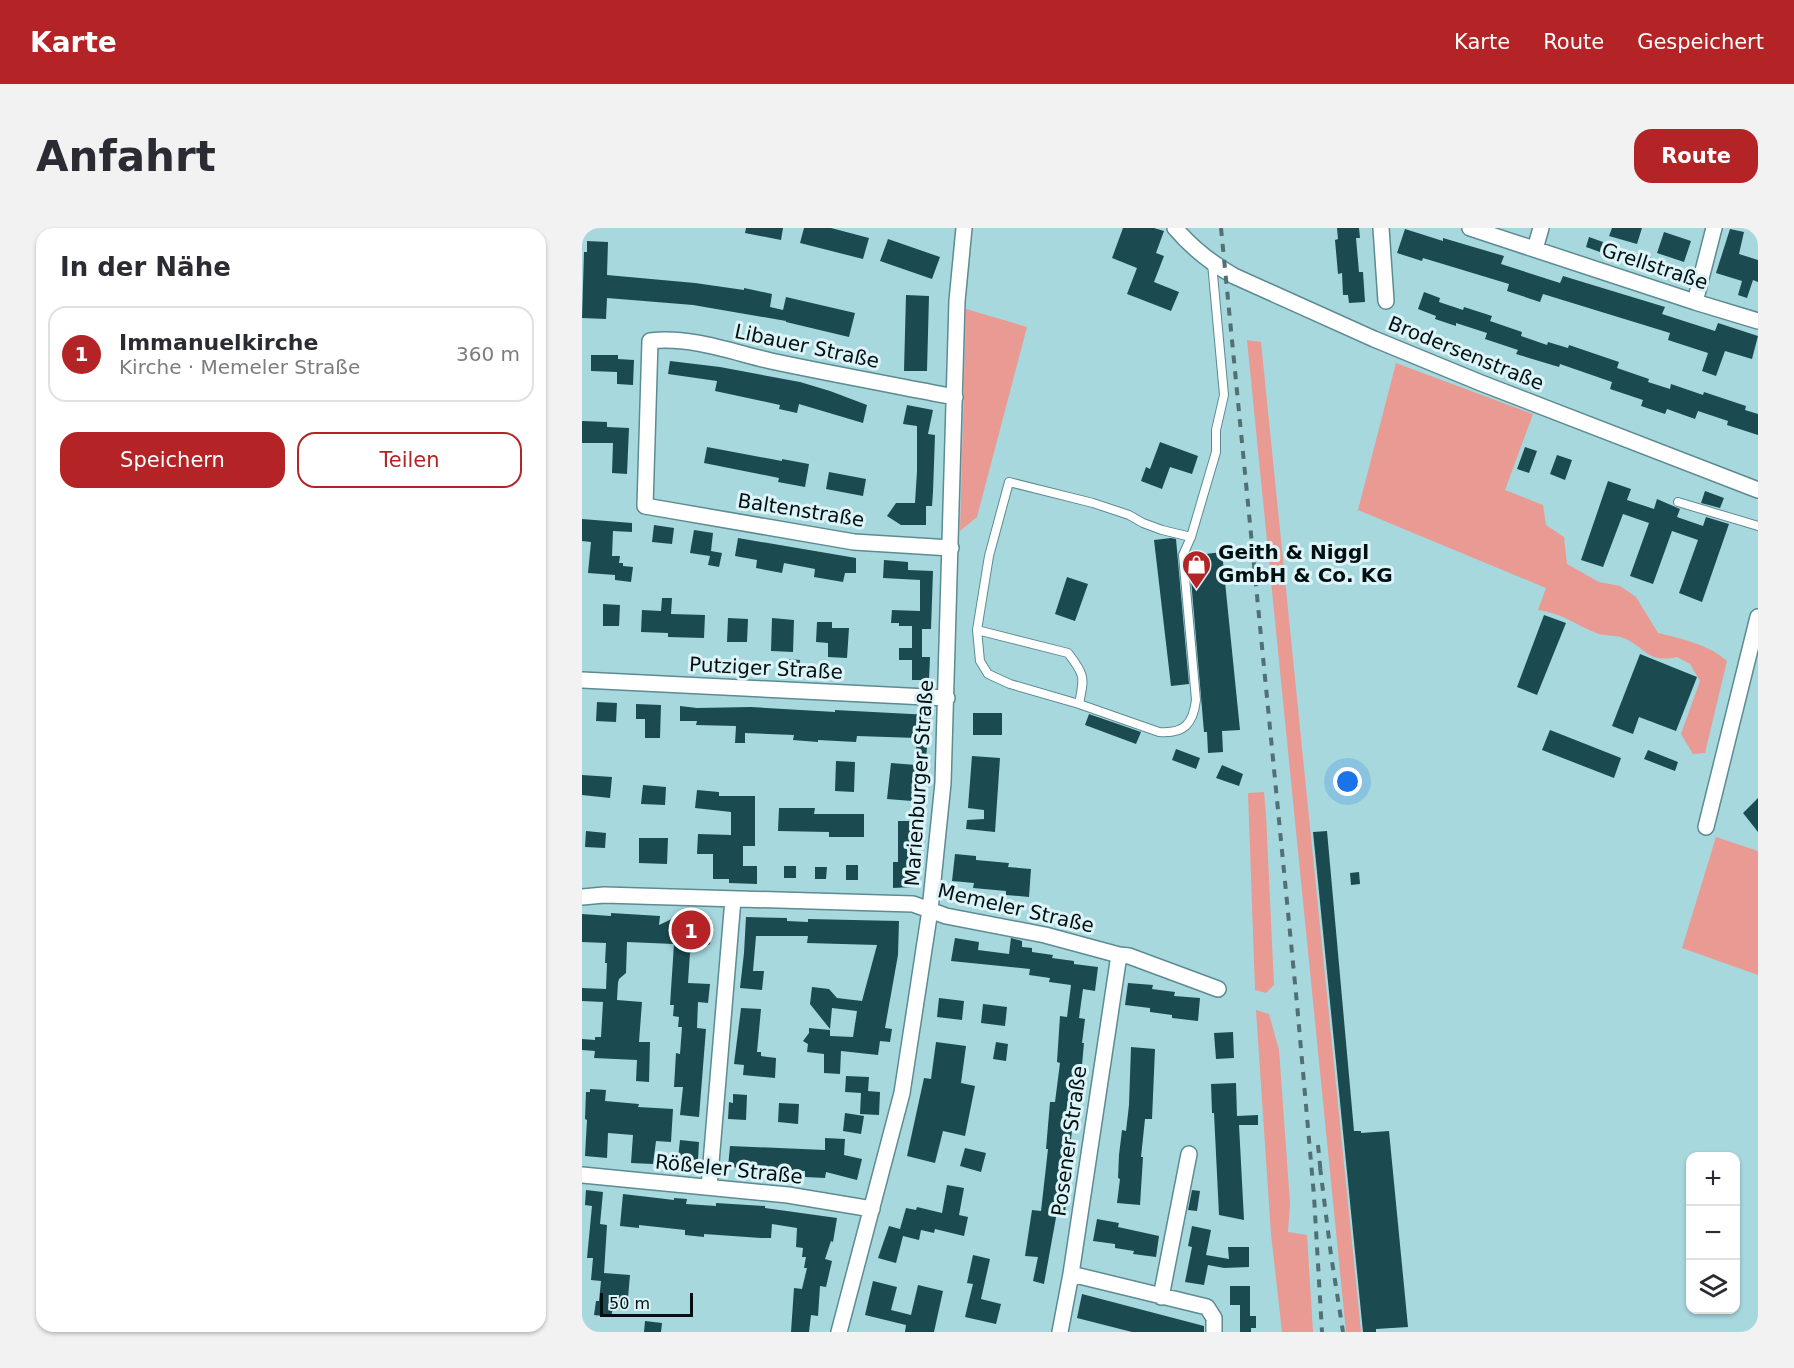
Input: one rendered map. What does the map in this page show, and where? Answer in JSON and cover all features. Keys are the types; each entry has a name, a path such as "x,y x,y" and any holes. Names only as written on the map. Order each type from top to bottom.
{"street":[{"name":"Marienburger Straße","path":"839,1332 902,1093 930,910 944,783 957,301 964,228"},
{"name":"Brodersenstraße","path":"1174,228 1212,264 1374,339 1758,490"},
{"path":"1381,228 1386,301"},
{"name":"Grellstraße","path":"1470,228 1758,321"},
{"path":"1535,249 1541,228"},
{"path":"1695,302 1714,228"},
{"name":"Libauer Straße","path":"645,506 650,341 664,340 695,344 955,397"},
{"name":"Baltenstraße","path":"645,506 854,542 951,548"},
{"path":"1706,828 1758,617"},
{"name":"Putziger Straße","path":"582,680 947,698"},
{"name":"Memeler Straße","path":"582,897 913,904 946,916 1045,934 1129,956 1218,989"},
{"path":"709,1187 733,899"},
{"name":"Posener Straße","path":"1060,1332 1071,1274 1119,955"},
{"path":"1161,1297 1189,1154"},
{"name":"Rößeler Straße","path":"582,1175 788,1196 872,1209"},
{"path":"1071,1274 1207,1307 1214,1318 1214,1332"}],"lane":[{"path":"1191,537 1162,530 1129,515 1093,503 1009,482 989,556 977,630 980,661 988,674 1010,684 1079,704 1159,732 1173,733 1183,729 1191,721 1196,699 1183,555 1191,537 1216,452 1216,430 1224,395 1212,264"},
{"path":"1678,502 1758,526"},
{"path":"977,630 1068,653 1083,679 1079,704"}],"shaded area":[{"path":"966,309 1027,327 977,517 960,531"},
{"path":"1247,340 1261,342 1361,1332 1346,1332"},
{"path":"1396,363 1533,414 1505,490 1543,505 1546,525 1564,537 1567,564 1599,582 1620,586 1636,597 1658,633 1703,646 1727,661 1705,753 1693,754 1681,734 1700,681 1690,664 1677,657 1654,657 1623,638 1599,634 1563,617 1538,610 1546,588 1358,510"},
{"path":"1264,792 1274,985 1266,993 1255,990 1248,793"},
{"path":"1716,837 1758,851 1758,975 1682,948"},
{"path":"1256,1010 1269,1014 1279,1050 1290,1203 1288,1232 1307,1235 1313,1332 1282,1332 1271,1234"}],"building":[{"path":"746,228 783,228 781,240 745,233"},
{"path":"804,228 831,228 869,238 863,259 800,243"},
{"path":"1123,228 1154,228 1164,231 1156,253 1164,256 1154,282 1179,292 1171,311 1127,294 1137,268 1112,258"},
{"path":"1337,228 1359,228 1360,238 1356,238 1359,272 1363,272 1365,302 1349,303 1348,295 1343,295 1342,273 1338,274 1335,240 1338,239"},
{"path":"1612,228 1642,228 1637,244 1609,236"},
{"path":"1405,229 1504,256 1501,264 1560,283 1563,276 1665,307 1662,314 1715,331 1718,323 1758,336 1752,359 1725,351 1716,376 1702,371 1708,353 1668,340 1670,333 1543,294 1540,302 1507,291 1509,284 1423,258 1422,261 1397,253"},
{"path":"1730,229 1744,232 1739,254 1758,260 1758,282 1753,280 1747,298 1738,295 1742,281 1716,273"},
{"path":"1664,232 1691,241 1684,262 1657,253"},
{"path":"1589,237 1603,242 1600,252 1586,247"},
{"path":"888,239 940,257 932,279 880,261"},
{"path":"587,241 608,242 607,275 744,290 744,288 772,294 770,307 783,310 786,297 855,313 849,337 786,321 693,305 607,298 606,319 582,318 584,252 587,252"},
{"path":"1637,253 1652,258 1649,267 1634,262"},
{"path":"1424,292 1440,298 1439,302 1492,316 1490,321 1522,332 1521,336 1547,345 1548,342 1568,348 1569,345 1619,362 1617,368 1649,379 1648,382 1670,389 1671,384 1703,395 1704,392 1746,406 1745,410 1758,414 1758,435 1727,425 1728,421 1698,411 1695,419 1667,409 1665,414 1641,406 1643,400 1610,389 1612,382 1560,364 1559,367 1516,354 1518,350 1485,339 1487,333 1435,319 1436,316 1418,309"},
{"path":"906,295 929,296 927,371 904,371"},
{"path":"591,355 618,355 618,359 634,360 633,385 617,384 617,372 591,371"},
{"path":"670,361 720,367 800,382 830,391 867,405 863,423 799,404 797,413 779,409 780,405 715,391 717,381 668,374"},
{"path":"907,405 933,410 928,434 935,435 933,492 932,506 926,506 926,525 901,525 887,516 896,503 915,503 917,426 903,424"},
{"path":"582,421 607,422 607,427 629,428 627,474 612,473 613,443 582,443"},
{"path":"1160,442 1198,456 1192,474 1170,467 1162,489 1141,481 1146,467 1150,469"},
{"path":"707,447 809,464 805,487 778,482 779,478 704,463"},
{"path":"1525,447 1537,451 1529,473 1517,469"},
{"path":"1557,455 1572,460 1565,480 1550,474"},
{"path":"829,472 866,479 863,496 826,489"},
{"path":"1608,481 1631,489 1627,500 1654,509 1657,499 1680,509 1677,517 1703,526 1706,517 1729,524 1702,602 1679,593 1698,540 1672,531 1653,584 1630,576 1649,523 1623,514 1603,567 1581,560"},
{"path":"1705,491 1724,498 1720,508 1701,503"},
{"path":"582,519 632,523 632,532 613,531 612,556 620,556 619,563 623,563 623,566 633,567 631,582 615,580 615,575 588,573 591,542 582,541"},
{"path":"654,525 674,528 672,544 652,542"},
{"path":"694,530 713,533 711,551 722,553 719,567 708,565 710,556 690,553"},
{"path":"738,538 856,558 856,573 845,573 843,582 814,577 815,569 784,563 782,573 756,568 757,560 735,556"},
{"path":"1176,539 1189,684 1171,686 1154,540"},
{"path":"1222,552 1240,730 1222,731 1223,752 1208,753 1207,732 1204,732 1189,556"},
{"path":"884,560 908,562 908,570 933,571 931,629 922,629 922,657 930,657 929,680 912,680 912,660 899,660 899,648 912,648 912,626 899,626 899,623 891,623 892,610 920,611 920,580 883,578"},
{"path":"1067,577 1088,584 1075,621 1055,614"},
{"path":"662,598 672,598 671,614 705,615 704,638 668,637 668,633 641,632 642,610 661,611"},
{"path":"603,604 620,605 619,626 603,626"},
{"path":"1544,615 1566,623 1537,695 1517,687"},
{"path":"728,618 748,619 747,642 727,642"},
{"path":"772,618 794,620 793,652 771,651"},
{"path":"817,622 832,622 832,628 849,628 847,658 828,657 828,643 816,642"},
{"path":"1640,654 1697,677 1676,731 1639,717 1633,734 1612,726"},
{"path":"789,659 800,660 799,674 788,674"},
{"path":"597,702 617,703 616,722 596,721"},
{"path":"636,704 661,705 660,738 645,738 645,719 636,719"},
{"path":"680,706 930,715 926,758 915,758 917,738 857,736 856,742 818,740 818,742 793,740 794,735 745,733 745,743 735,743 736,726 696,725 697,721 680,721"},
{"path":"973,713 1002,713 1002,735 973,735"},
{"path":"1089,714 1141,732 1136,744 1085,725"},
{"path":"1550,730 1621,758 1614,778 1542,750"},
{"path":"1176,749 1200,758 1196,769 1172,760"},
{"path":"1648,750 1678,762 1675,771 1644,759"},
{"path":"972,756 1000,758 995,832 966,829 967,820 984,819 984,810 968,808"},
{"path":"836,761 855,762 854,792 835,791"},
{"path":"891,763 916,765 912,801 887,799"},
{"path":"1222,765 1243,774 1239,786 1216,778"},
{"path":"582,775 612,777 610,798 582,795"},
{"path":"643,785 666,787 665,805 641,804"},
{"path":"697,790 719,792 719,796 755,796 755,846 743,846 743,866 757,866 757,884 729,883 729,879 713,879 713,854 697,854 698,834 731,835 731,812 695,808"},
{"path":"1758,798 1758,832 1743,813"},
{"path":"779,808 815,808 814,814 864,814 864,837 829,837 829,832 778,831"},
{"path":"898,821 917,821 918,848 913,848 913,887 893,888 893,862 898,862"},
{"path":"586,831 606,833 605,848 585,847"},
{"path":"1327,831 1354,1131 1361,1131 1361,1133 1389,1131 1408,1327 1376,1329 1376,1332 1363,1332 1313,832"},
{"path":"639,838 668,838 667,864 639,863"},
{"path":"955,854 976,856 976,860 1009,863 1008,867 1031,869 1029,897 1006,895 1006,891 973,888 974,883 952,881"},
{"path":"846,865 858,865 858,880 846,880"},
{"path":"784,866 796,866 796,878 784,878"},
{"path":"815,867 827,867 826,879 815,879"},
{"path":"1359,872 1360,884 1351,885 1350,873"},
{"path":"693,909 711,919 710,944 690,953 688,983 710,984 708,1003 698,1002 697,1028 706,1029 699,1117 680,1115 683,1087 674,1087 676,1053 680,1054 682,1027 678,1027 679,1017 673,1016 674,1005 670,1005 674,944 627,942 626,973 618,983 617,1000 642,1002 639,1042 650,1042 649,1082 636,1081 637,1060 594,1058 595,1051 582,1050 582,1039 595,1040 595,1037 601,1037 603,1002 582,1001 582,988 606,989 607,963 605,963 606,943 582,942 582,914 660,916 659,925"},
{"path":"746,917 787,918 787,921 808,922 808,919 899,921 898,955 885,1028 892,1029 890,1042 880,1041 878,1055 841,1051 840,1074 824,1073 824,1054 807,1052 808,1044 803,1041 809,1033 809,1028 830,1030 830,1036 853,1037 857,1011 832,1008 830,1029 810,1004 812,987 829,989 837,998 862,1001 877,945 807,943 808,936 756,936 753,971 764,971 762,990 740,988"},
{"path":"955,938 979,942 978,950 1009,954 1011,938 1022,941 1022,947 1032,948 1032,952 1074,961 1074,964 1098,967 1095,991 1083,989 1079,1018 1085,1019 1082,1043 1084,1043 1082,1065 1084,1065 1081,1091 1075,1090 1071,1129 1070,1151 1072,1152 1065,1213 1057,1212 1044,1284 1033,1281 1038,1257 1025,1256 1032,1210 1041,1211 1048,1149 1046,1149 1050,1102 1055,1102 1060,1063 1057,1062 1060,1016 1067,1017 1071,985 1049,982 1050,978 1029,975 1030,969 951,961"},
{"path":"1128,983 1153,985 1152,989 1175,992 1174,996 1200,998 1198,1021 1172,1018 1172,1015 1150,1012 1150,1008 1125,1005"},
{"path":"939,998 964,1001 962,1020 937,1017"},
{"path":"983,1004 1007,1007 1005,1026 981,1023"},
{"path":"741,1008 761,1009 757,1052 761,1052 761,1056 776,1058 775,1078 743,1075 744,1065 734,1064"},
{"path":"1233,1032 1234,1058 1216,1059 1214,1033"},
{"path":"936,1042 966,1046 961,1083 975,1086 965,1136 943,1131 935,1163 907,1156 924,1078 931,1079"},
{"path":"996,1042 1008,1044 1006,1061 993,1059"},
{"path":"1131,1047 1155,1049 1152,1119 1145,1119 1140,1205 1117,1203 1122,1130 1126,1131 1129,1105"},
{"path":"846,1076 869,1077 868,1091 880,1092 879,1115 860,1114 861,1093 845,1092"},
{"path":"1236,1083 1237,1116 1258,1115 1258,1125 1239,1125 1244,1220 1219,1215 1214,1113 1212,1113 1211,1084"},
{"path":"590,1089 606,1090 605,1101 639,1104 638,1107 673,1109 671,1142 656,1141 653,1164 631,1163 633,1135 608,1133 607,1158 585,1156 586,1092 590,1092"},
{"path":"733,1094 747,1095 746,1120 728,1119 729,1102 733,1103"},
{"path":"779,1103 799,1104 798,1124 778,1122"},
{"path":"845,1113 864,1116 861,1134 843,1131"},
{"path":"825,1138 845,1139 844,1155 862,1159 857,1180 826,1172 825,1178 805,1177 805,1171 728,1167 730,1146 825,1150"},
{"path":"680,1140 699,1142 698,1160 678,1159"},
{"path":"965,1148 986,1153 981,1172 960,1166"},
{"path":"947,1185 964,1188 959,1215 968,1217 964,1236 935,1229 934,1233 921,1230 919,1240 903,1236 896,1263 878,1258 889,1226 900,1229 906,1208 916,1210 917,1207 942,1213"},
{"path":"586,1190 603,1192 600,1224 607,1225 604,1273 630,1275 627,1309 613,1308 611,1317 594,1315 596,1301 599,1301 601,1281 591,1280 593,1258 587,1258 592,1206 585,1205"},
{"path":"1192,1190 1200,1191 1197,1211 1188,1210"},
{"path":"623,1194 674,1200 674,1198 687,1199 686,1204 765,1206 765,1208 837,1218 833,1242 831,1241 825,1259 832,1261 826,1287 820,1286 818,1316 811,1315 809,1332 791,1332 794,1288 802,1289 807,1268 804,1268 806,1257 802,1257 803,1248 796,1247 797,1228 772,1224 771,1238 761,1238 704,1234 704,1237 685,1235 685,1230 639,1225 639,1228 620,1226"},
{"path":"1097,1219 1119,1223 1118,1227 1159,1236 1156,1257 1133,1254 1134,1251 1115,1248 1115,1244 1093,1241"},
{"path":"1192,1226 1211,1230 1206,1255 1229,1259 1228,1247 1249,1247 1249,1267 1224,1268 1208,1265 1204,1285 1185,1282 1192,1247 1188,1246"},
{"path":"973,1255 990,1259 981,1299 1001,1304 996,1324 965,1317 973,1284 967,1283"},
{"path":"873,1281 897,1287 891,1310 911,1315 918,1285 943,1291 934,1332 905,1332 906,1325 865,1315"},
{"path":"1230,1286 1250,1286 1250,1316 1256,1316 1256,1328 1251,1328 1251,1332 1240,1332 1240,1305 1230,1305"},
{"path":"1082,1294 1204,1326 1204,1332 1132,1332 1077,1318"},
{"path":"645,1321 662,1323 661,1332 644,1332"}],"railway":[{"path":"1221,228 1297,1004 1314,1196 1322,1332"},
{"path":"1318,1145 1321,1175"},
{"path":"1320,1167 1343,1332"}],"place":[{"name":"Geith & Niggl GmbH & Co. KG","path":"1197,590"},
{"name":"Immanuelkirche","path":"691,930"}]}
